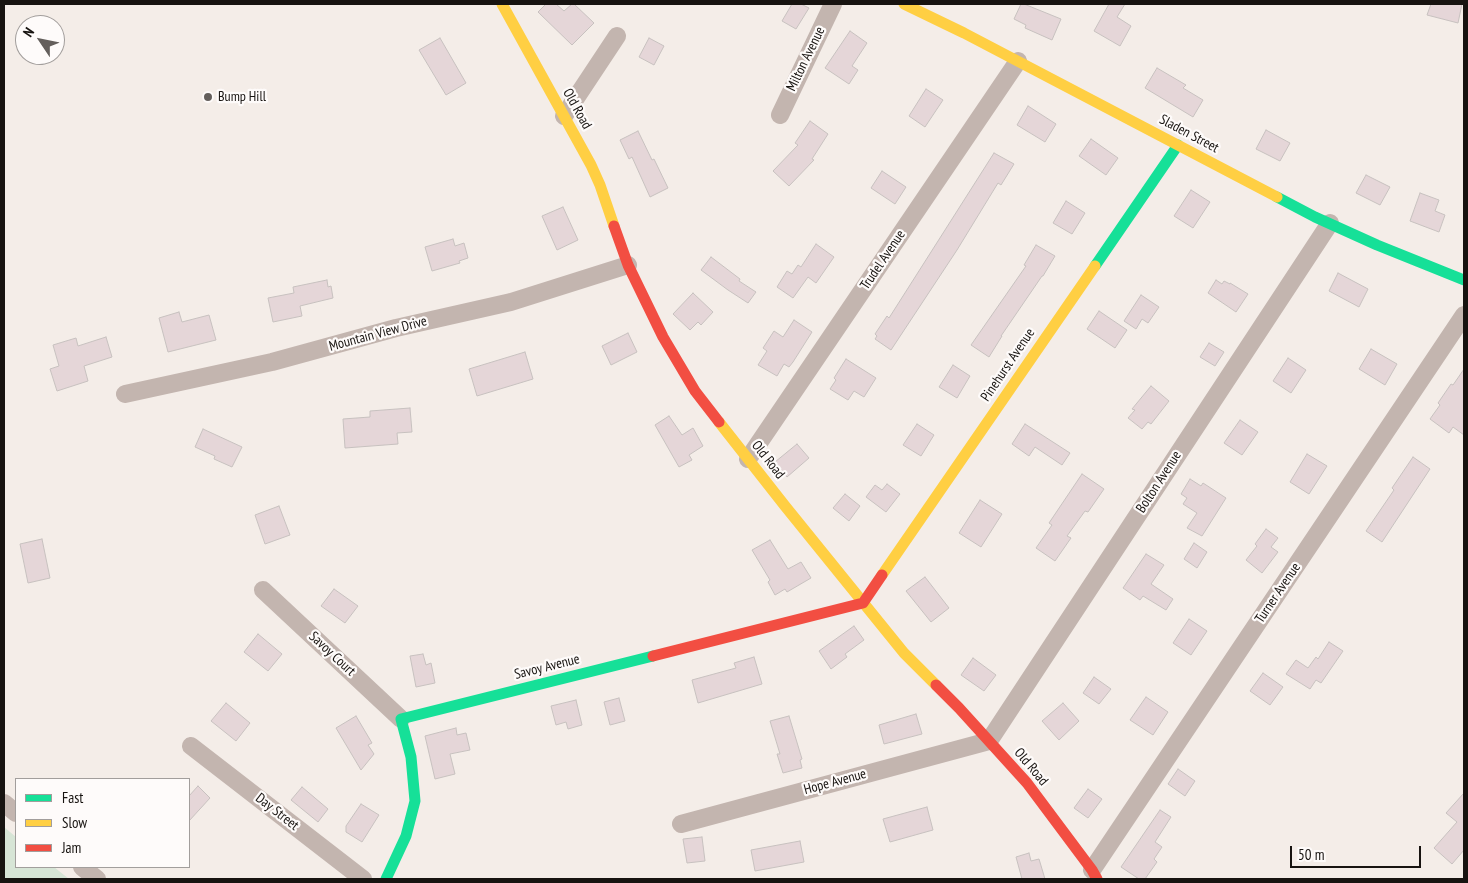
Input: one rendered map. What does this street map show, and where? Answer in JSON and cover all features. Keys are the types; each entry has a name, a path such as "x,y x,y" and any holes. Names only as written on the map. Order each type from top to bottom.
{"street":[{"name":"Old Road","path":"502,4 600,185 628,265 663,337 695,391 904,653 959,708 1027,783 1095,875"},
{"name":"Milton Avenue","path":"780,115 833,4"},
{"name":"Sladen Street","path":"904,4 1330,223 1377,245 1464,280"},
{"path":"564,116 618,36"},
{"name":"Trudel Avenue","path":"748,459 1018,61"},
{"name":"Pinehurst Avenue","path":"863,603 1178,144"},
{"name":"Bolton Avenue","path":"989,741 1330,223"},
{"name":"Mountain View Drive","path":"125,394 272,362 396,328 511,302 628,265"},
{"name":"Turner Avenue","path":"1095,875 1464,315"},
{"name":"Savoy Court","path":"263,590 401,719"},
{"name":"Savoy Avenue","path":"401,719 863,603"},
{"path":"386,879 406,836 416,801 411,757 401,719"},
{"name":"Hope Avenue","path":"681,824 989,741"},
{"name":"Day Street","path":"191,746 362,879"},
{"path":"4,803 15,812"},
{"path":"83,868 97,879"}],"green space":[{"path":"4,827 15,836 15,868 55,868 69,879 4,879"}],"building":[{"path":"546,4 556,4 564,11 574,4 594,23 572,45 538,12"},
{"path":"792,4 801,4 809,8 796,29 782,21"},
{"path":"1021,4 1061,19 1052,40 1025,28 1026,25 1014,19"},
{"path":"1109,4 1125,4 1117,17 1131,26 1120,46 1094,31"},
{"path":"1431,4 1462,4 1458,23 1427,15"},
{"path":"850,31 867,43 852,66 858,70 849,84 825,68"},
{"path":"440,38 466,83 446,95 419,50"},
{"path":"649,38 664,46 654,65 639,57"},
{"path":"1157,68 1186,85 1183,88 1203,100 1193,117 1145,88"},
{"path":"926,89 943,100 925,127 909,116"},
{"path":"1028,106 1056,124 1045,142 1017,125"},
{"path":"810,121 828,134 812,159 814,160 789,186 773,171 798,145 795,143"},
{"path":"1266,130 1290,143 1280,161 1256,149"},
{"path":"638,131 668,188 650,197 632,157 629,159 620,140"},
{"path":"1091,139 1118,158 1106,175 1079,156"},
{"path":"994,153 1014,164 1001,185 998,183 957,250 891,350 875,339 877,336 875,334 887,316 889,318"},
{"path":"882,171 906,187 895,204 871,188"},
{"path":"1366,175 1390,187 1380,205 1356,193"},
{"path":"1191,190 1210,202 1193,228 1174,216"},
{"path":"1420,193 1439,200 1435,211 1445,215 1439,232 1410,221"},
{"path":"1066,201 1085,213 1072,234 1053,223"},
{"path":"563,207 578,240 557,250 542,216"},
{"path":"453,239 455,246 464,243 468,258 459,261 460,263 432,271 425,247"},
{"path":"816,244 834,257 816,283 808,277 793,298 777,287 787,271 792,274 798,265 801,267"},
{"path":"1036,245 1055,256 989,357 971,345 1026,266 1024,265"},
{"path":"711,257 740,279 739,281 756,292 748,303 701,270"},
{"path":"1338,273 1368,289 1359,307 1329,291"},
{"path":"327,280 328,287 331,286 333,298 300,306 302,316 273,322 268,298 294,293 293,287"},
{"path":"1216,280 1222,284 1224,281 1230,283 1248,294 1236,312 1208,293"},
{"path":"693,293 713,312 701,325 698,322 690,330 673,314"},
{"path":"1141,295 1159,307 1148,323 1142,319 1136,329 1124,321"},
{"path":"1099,311 1127,330 1115,348 1087,329"},
{"path":"179,312 182,322 209,315 216,340 168,352 159,318"},
{"path":"794,320 812,332 793,362 789,367 784,364 777,376 758,365 767,351 763,348 774,331 783,337"},
{"path":"628,333 637,352 611,365 602,346"},
{"path":"106,337 112,357 84,366 88,381 57,391 50,369 59,366 53,345 76,338 78,346"},
{"path":"1209,343 1224,352 1215,366 1200,357"},
{"path":"1371,349 1397,364 1385,385 1359,369"},
{"path":"525,352 533,379 477,396 469,369"},
{"path":"1288,358 1306,370 1291,393 1273,381"},
{"path":"846,359 876,378 864,397 854,391 848,400 830,389 836,380 834,378"},
{"path":"953,365 970,376 957,398 939,387"},
{"path":"1464,369 1464,435 1453,427 1449,433 1430,419 1440,405 1438,403"},
{"path":"1151,386 1169,401 1151,424 1148,422 1142,429 1128,418 1135,410 1132,409"},
{"path":"410,408 412,432 397,433 398,444 345,448 343,419 370,417 370,411"},
{"path":"669,416 682,435 693,428 703,446 689,455 692,460 679,467 655,425"},
{"path":"1240,420 1258,432 1242,455 1224,443"},
{"path":"917,424 934,435 921,456 903,445"},
{"path":"1025,424 1070,453 1062,465 1035,447 1029,456 1012,444"},
{"path":"203,429 242,447 232,467 214,459 215,456 195,447"},
{"path":"797,444 809,458 787,477 775,462"},
{"path":"1307,454 1327,466 1309,494 1290,482"},
{"path":"1413,457 1430,469 1382,542 1366,531 1394,490 1392,488"},
{"path":"1082,474 1104,489 1088,512 1085,511 1067,536 1071,538 1055,561 1036,548 1052,525 1049,523"},
{"path":"1190,479 1201,486 1203,483 1226,498 1202,536 1187,528 1197,513 1183,504 1187,498 1181,494"},
{"path":"887,484 900,494 886,512 866,497 875,485 882,490"},
{"path":"845,494 860,506 849,521 833,508"},
{"path":"980,500 1002,514 981,547 959,533"},
{"path":"279,506 290,535 265,544 255,515"},
{"path":"1266,529 1278,538 1271,547 1278,552 1262,573 1246,560 1257,546 1255,544"},
{"path":"42,539 50,578 28,583 20,544"},
{"path":"770,540 788,569 801,562 811,578 787,592 785,589 775,595 768,582 770,580 752,550"},
{"path":"1194,543 1207,552 1197,568 1184,559"},
{"path":"1146,554 1164,565 1151,584 1173,599 1166,610 1143,596 1140,600 1123,588"},
{"path":"925,577 949,608 931,622 906,591"},
{"path":"334,589 358,606 345,623 321,606"},
{"path":"1189,619 1207,631 1191,655 1173,643"},
{"path":"854,626 864,640 845,654 847,657 831,669 819,651"},
{"path":"258,634 282,654 268,671 244,652"},
{"path":"1329,642 1343,651 1321,683 1316,680 1310,689 1286,674 1296,660 1308,668 1316,657 1318,659"},
{"path":"423,654 426,665 431,663 435,683 416,687 410,656"},
{"path":"754,657 762,684 698,703 692,680 736,668 734,663"},
{"path":"973,658 996,675 984,691 961,675"},
{"path":"1263,673 1283,687 1270,705 1250,691"},
{"path":"1094,677 1111,689 1099,704 1083,693"},
{"path":"1146,697 1168,712 1153,735 1130,720"},
{"path":"619,698 625,721 610,725 604,702"},
{"path":"576,700 582,725 568,729 566,722 556,725 551,706"},
{"path":"226,703 250,723 236,741 211,721"},
{"path":"1063,703 1079,721 1059,740 1042,721"},
{"path":"916,714 922,734 884,744 879,725"},
{"path":"356,716 372,743 368,745 374,754 361,770 336,728"},
{"path":"789,716 802,759 800,760 802,768 783,773 777,754 780,754 770,721"},
{"path":"456,728 457,735 466,733 470,750 450,754 455,774 435,779 425,736"},
{"path":"1178,769 1195,781 1185,796 1168,784"},
{"path":"198,786 210,798 190,820 190,795"},
{"path":"302,787 328,809 318,822 291,800"},
{"path":"1088,789 1102,799 1088,818 1074,808"},
{"path":"1464,793 1464,850 1452,864 1434,848 1457,822 1446,813"},
{"path":"361,804 379,815 362,842 346,832 346,826"},
{"path":"927,807 933,830 890,842 883,819"},
{"path":"1160,810 1171,817 1155,842 1162,847 1154,859 1157,862 1145,879 1139,879 1121,867"},
{"path":"702,837 705,861 687,863 683,839"},
{"path":"800,841 804,862 755,871 751,850"},
{"path":"1029,853 1031,861 1039,859 1045,879 1022,879 1016,857"}],"traffic: fast":[{"path":"1095,266 1178,145"},
{"path":"1277,197 1315,217 1377,245 1464,280"},
{"path":"386,879 406,836 415,801 411,757 401,719 653,656"}],"traffic: slow":[{"path":"502,4 591,165 614,226"},
{"path":"904,4 964,33 1277,197"},
{"path":"882,575 1095,266"},
{"path":"719,422 904,653 936,685"}],"traffic: jam":[{"path":"614,226 628,265 663,337 695,391 719,422"},
{"path":"653,656 863,603 882,575"},
{"path":"936,685 1027,783 1097,879"}],"place":[{"name":"Bump Hill","path":"208,97"}]}
